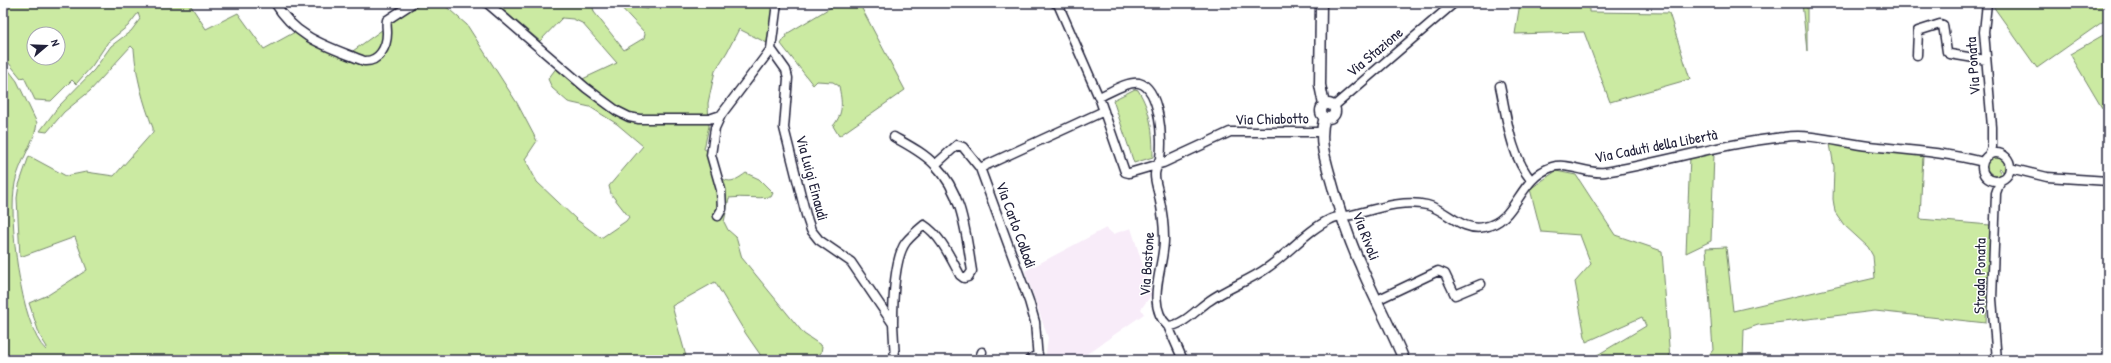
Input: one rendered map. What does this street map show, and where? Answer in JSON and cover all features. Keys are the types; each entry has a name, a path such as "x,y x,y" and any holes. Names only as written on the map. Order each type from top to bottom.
{"street":[{"path":"275,3 297,30 322,44 364,62 375,60 379,56 386,41 387,20 413,3"},
{"path":"487,3 600,99 629,117 709,119 721,116"},
{"path":"718,216 722,209 721,190 711,155 715,128 721,116 771,49 777,3"},
{"path":"1058,3 1099,97 1125,172 1129,173 1158,165"},
{"path":"1321,3 1320,85 1328,106"},
{"name":"Via Stazione","path":"1328,106 1454,3"},
{"name":"Via Ponata","path":"1987,3 1984,32 1992,127 1992,147 1989,155"},
{"path":"1917,55 1918,31 1940,24 1943,25 1947,52 1950,54 1986,60"},
{"name":"Via Luigi Einaudi","path":"771,49 786,70 788,78 784,128 806,215 812,230 819,240 850,262 893,324"},
{"name":"Via Bastone","path":"1099,97 1135,83 1140,83 1149,90 1155,103 1159,122 1161,146 1155,180 1162,210 1164,240 1157,292 1160,313 1168,326 1182,360"},
{"path":"1500,86 1515,153 1521,168 1532,180"},
{"name":"Via Rivoli","path":"1328,106 1321,113 1325,117 1322,132 1326,162 1341,216 1361,267 1404,360"},
{"path":"980,168 1104,111"},
{"name":"Via Ponata","path":"1992,127 2002,154"},
{"name":"Via Chiabotto","path":"1158,165 1230,132 1322,132"},
{"name":"Via Caduti della Libertà","path":"1168,326 1177,324 1210,300 1267,268 1330,219 1384,207 1419,204 1435,208 1468,226 1487,227 1506,216 1522,190 1532,180 1540,173 1555,166 1598,174 1718,148 1787,136 1814,138 1867,146 1925,150 1983,162"},
{"path":"894,137 936,165 955,193 962,212 972,271 968,277 964,278 960,275 944,246 924,224 905,243 898,268 892,303 895,360"},
{"name":"Via Carlo Collodi","path":"936,165 957,145 963,147 980,168 1029,301 1035,322 1038,357 1029,360"},
{"path":"2002,154 2008,160 2010,168 2007,175 2001,179 1990,179 1983,170 1983,162 1989,155 2002,154"},
{"path":"2010,168 2047,177 2108,181"},
{"name":"Strada Ponata","path":"1990,179 1996,193"},
{"name":"Strada Ponata","path":"1996,360 1992,299 1996,193 2001,179"},
{"path":"1377,300 1438,271 1445,274 1455,294 1481,284"}],"shaded area":[{"path":"1106,228 1113,234 1131,228 1152,294 1141,309 1144,314 1078,360 1045,360 1048,338 1025,271"}],"green space":[{"path":"3,3 189,3 206,29 238,13 264,49 295,32 304,38 346,56 419,3 442,3 467,25 517,103 537,141 525,159 537,182 577,220 601,238 626,221 629,217 611,194 609,186 643,146 617,124 590,107 568,102 552,88 548,79 557,67 574,83 617,63 582,23 573,19 562,18 540,41 495,3 592,3 594,12 624,50 644,38 645,33 617,3 636,3 641,8 648,9 653,3 773,3 767,43 739,29 715,71 708,103 709,126 704,149 708,151 713,173 730,181 737,179 746,173 759,179 773,193 771,197 729,198 724,222 728,230 736,237 742,258 804,334 822,346 821,353 813,360 764,360 746,334 715,282 672,306 687,360 3,360 3,63 17,81 37,123 34,136 15,183 13,220 18,270 23,296 29,319 37,337 46,350 47,347 40,336 29,303 48,295 87,270 75,237 20,257 17,198 19,185 29,156 66,176 86,172 114,176 153,132 140,89 134,49 131,46 90,91 64,112 47,132 40,131 58,107 94,70 111,46 131,31 140,19 138,13 128,26 108,42 92,66 76,84 72,80 51,101 35,100 24,77 21,78 3,56"},
{"path":"838,3 859,3 905,90 839,136 833,126 841,112 839,86 833,82 817,81 813,85 781,44 788,33"},
{"path":"1520,3 1589,3 1589,12 1669,13 1690,79 1610,102 1584,32 1515,34"},
{"path":"1802,3 1807,3 1807,51"},
{"path":"1997,3 2108,3 2108,18 2037,68 1993,6"},
{"path":"2105,34 2108,39 2108,104 2102,108 2070,54"},
{"path":"1135,89 1138,90 1146,106 1152,130 1153,157 1134,163 1113,100"},
{"path":"1830,144 1923,155 1920,219 1990,225 1986,323 1875,311 1758,325 1744,330 1743,360 1705,360 1713,350 1706,248 1726,247 1733,311 1875,278 1873,256 1868,247 1844,225 1835,212 1833,199 1834,167"},
{"path":"1714,154 1711,241 1686,253 1690,156"},
{"path":"1998,156 2006,162 2004,173 2000,168 1998,169 2002,175 1994,176 1987,170 1987,162 1990,158"},
{"path":"1556,171 1576,175 1615,235 1662,251 1670,360 1589,360 1646,326 1642,317 1586,342 1575,282 1591,264 1580,235 1541,232 1530,189"}]}
